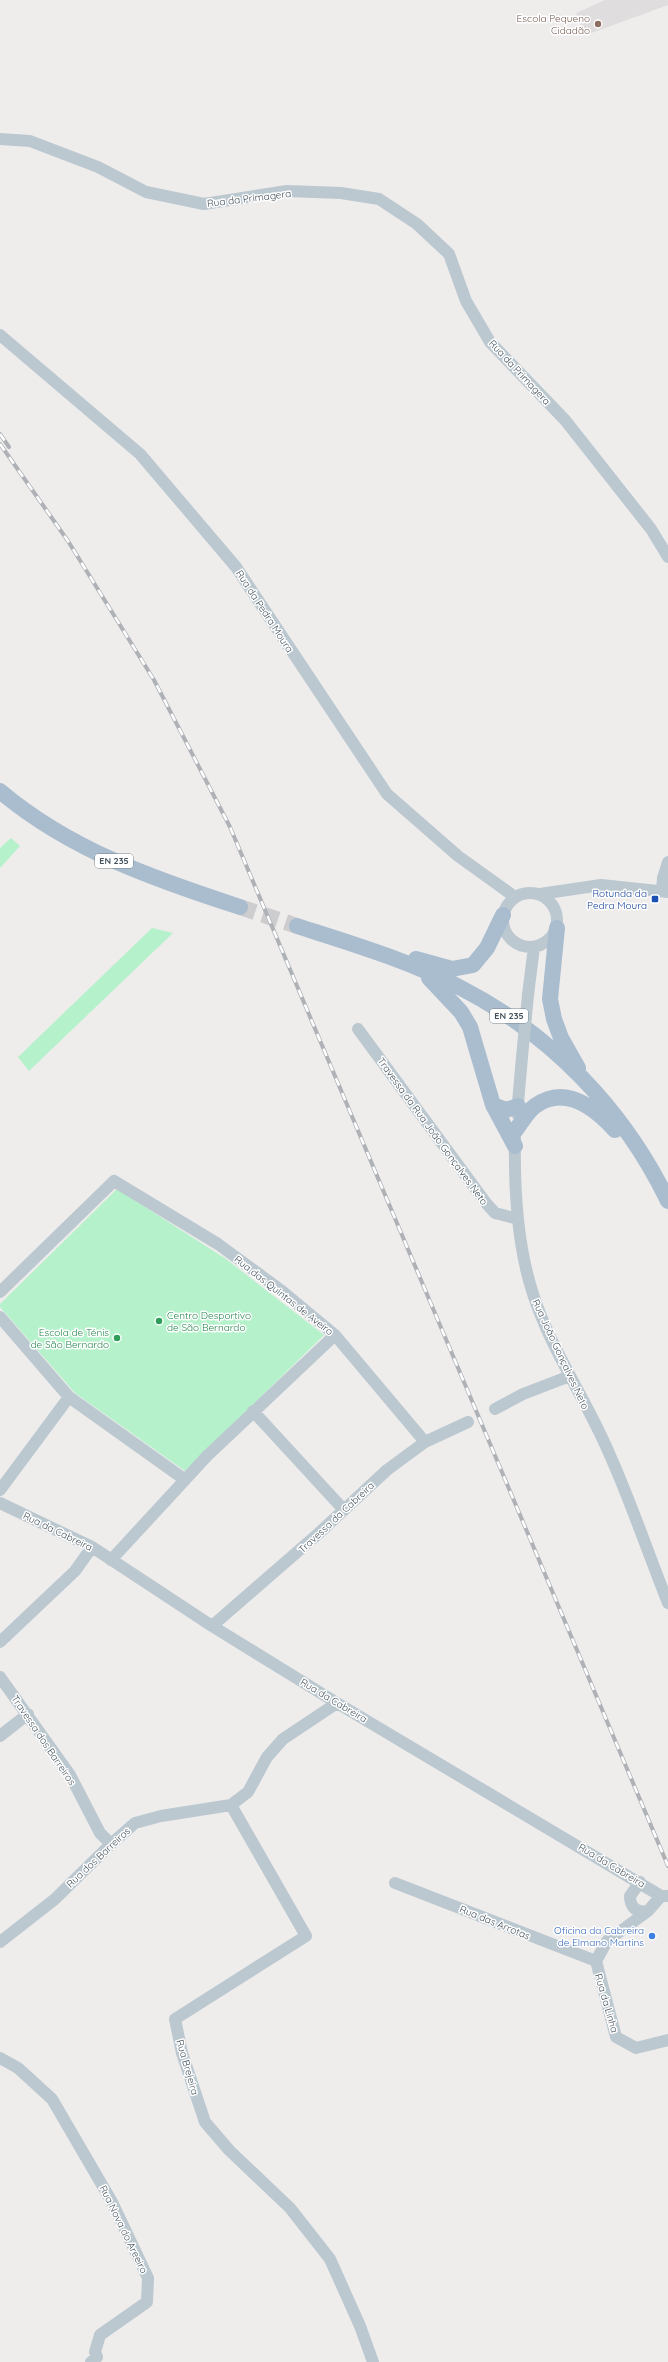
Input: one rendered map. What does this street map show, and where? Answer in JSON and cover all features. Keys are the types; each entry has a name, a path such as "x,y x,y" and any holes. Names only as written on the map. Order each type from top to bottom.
{"main road":[{"name":"EN 235","path":"0,791 23,811 79,846 139,872 240,907"},
{"path":"367,949 452,969 464,968 473,965 481,958 503,915"},
{"name":"EN 235","path":"298,926 421,969 461,988 500,1010 540,1040 585,1080 620,1120 659,1182 668,1202"},
{"path":"557,928 550,999 554,1019 561,1038 585,1080"},
{"path":"421,969 461,1012 467,1022 493,1104 515,1138 535,1106"},
{"path":"493,1104 506,1110 518,1102 535,1106 550,1100 567,1097 584,1102 603,1117 659,1182"}],"street":[{"name":"Rua da Primagera","path":"0,139 30,141 98,167 146,192 204,204 287,191 341,193 379,199 417,224 449,254 466,300 490,342 565,420 651,530 668,557"},
{"name":"Rua da Pedra Moura","path":"0,335 140,454 236,567 388,794 458,856 515,897"},
{"path":"571,888 559,901 556,909 557,928 548,941 534,947 517,944 510,939 505,932 503,915 510,902 515,897 523,893 540,894 571,888 601,885 665,891 663,878 668,862"},
{"path":"540,894 552,903 556,909"},
{"name":"Rua João Gonçalves Neto","path":"534,947 528,995 515,1138 518,1219 527,1275 533,1296 570,1376 609,1452 668,1603"},
{"name":"Travessa da Rua João Gonçalves Neto","path":"358,1029 486,1203 496,1213 518,1219"},
{"name":"Rua das Quintas de Aveiro","path":"0,1292 114,1181 218,1244 282,1291 335,1335 425,1442"},
{"path":"0,1317 69,1397 184,1479"},
{"path":"111,1560 184,1479 253,1411 335,1335"},
{"path":"495,1409 523,1394 570,1376"},
{"path":"0,1490 69,1397"},
{"path":"253,1411 344,1510"},
{"name":"Travessa da Cabreira","path":"212,1626 344,1510 387,1470 425,1442 468,1422"},
{"name":"Rua da Cabreira","path":"0,1503 92,1547 212,1626 337,1703 665,1896"},
{"path":"0,1642 75,1571 92,1547"},
{"name":"Travessa dos Barreiros","path":"0,1677 28,1714 70,1775 100,1833 111,1844"},
{"name":"Rua dos Barreiros","path":"1,1938 54,1899 135,1823 161,1816 231,1805 248,1792 267,1757 283,1739 337,1703"},
{"path":"0,1736 28,1714"},
{"name":"Rua Brejeira","path":"231,1805 306,1936 175,2019 182,2053 205,2122 228,2150 290,2208 330,2259 360,2326 373,2362"},
{"name":"Rua das Arrotas","path":"395,1882 596,1962"},
{"path":"626,1927 633,1907 630,1896 640,1882"},
{"name":"Rua da Linha","path":"665,1896 607,1942 596,1962 616,2037 636,2048 668,2040"},
{"path":"633,1907 643,1912 648,1911"},
{"name":"Rua Nova do Areeiro","path":"0,2058 18,2068 52,2099 112,2202 148,2278 147,2302 100,2335 95,2352 96,2360"}],"shaded area":[{"name":"Escola Pequeno Cidadão","path":"605,0 668,0 668,5 586,35 576,13"}],"green space":[{"path":"11,838 20,846 0,868 0,848"},
{"path":"152,928 173,933 29,1071 18,1057"},
{"name":"Centro Desportivo de São Bernardo","path":"117,1189 226,1259 324,1335 185,1471 75,1393 0,1307 0,1304"}],"tunnel":[{"path":"240,907 297,926"}],"railway":[{"path":"0,434 9,447"},
{"path":"0,444 68,541 154,680 230,827 668,1866"}],"place":[{"name":"Escola Pequeno Cidadão","path":"598,24"},
{"name":"Rotunda da Pedra Moura","path":"655,899"},
{"name":"Centro Desportivo de São Bernardo","path":"159,1321"},
{"name":"Escola de Ténis de São Bernardo","path":"117,1338"},
{"name":"Oficina da Cabreira de Elmano Martins","path":"652,1936"}]}
